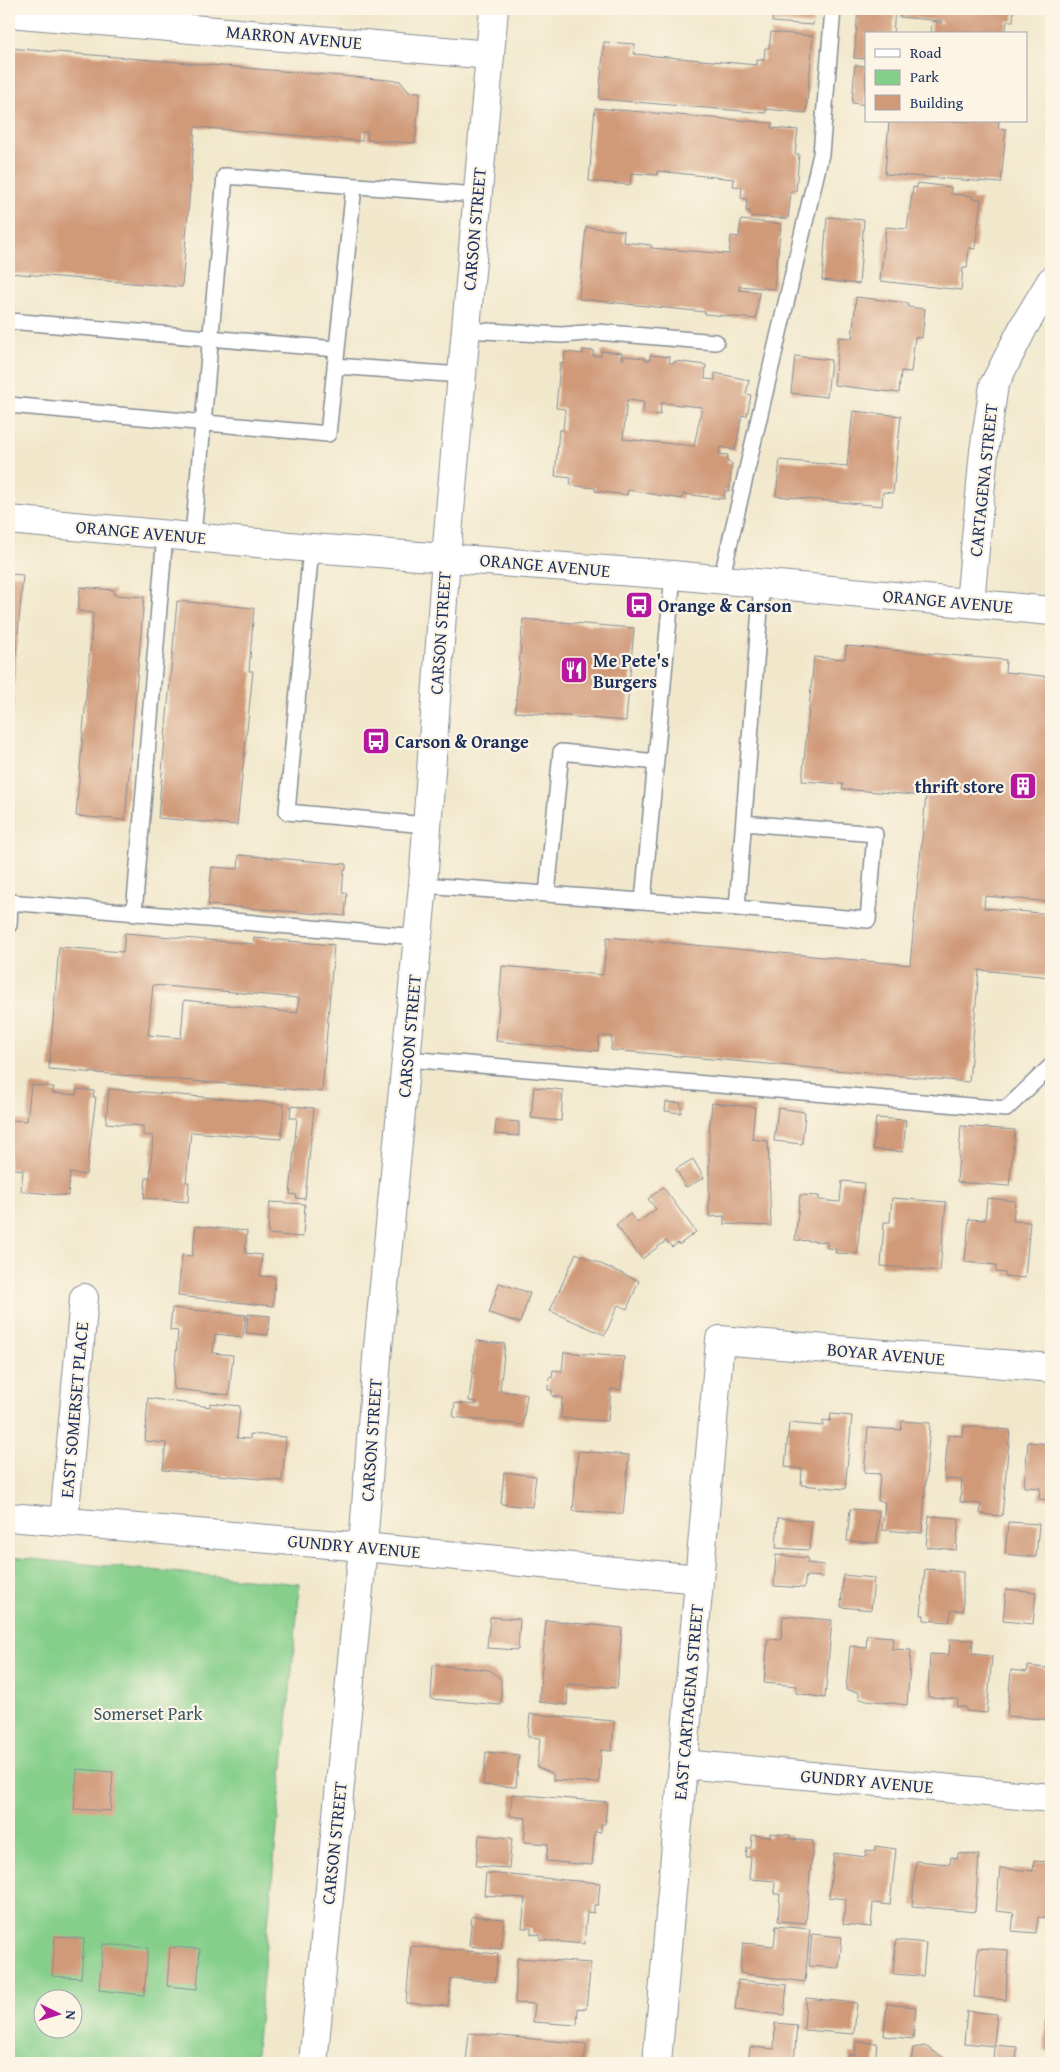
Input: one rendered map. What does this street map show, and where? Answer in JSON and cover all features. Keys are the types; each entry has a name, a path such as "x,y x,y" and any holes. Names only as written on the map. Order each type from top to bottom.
{"street":[{"name":"CARSON STREET","path":"313,2063 364,1547 377,1358 423,885 446,557 494,9"},
{"name":"MARRON AVENUE","path":"9,13 157,17 490,55"},
{"name":"CARTAGENA STREET","path":"970,604 984,452 994,386 1024,326 1051,281"},
{"name":"ORANGE AVENUE","path":"9,520 311,548 673,575 1051,611"},
{"name":"EAST SOMERSET PLACE","path":"64,1522 84,1298"},
{"name":"BOYAR AVENUE","path":"720,1340 1051,1368"},
{"name":"EAST CARTAGENA STREET","path":"657,2063 720,1340"},
{"name":"GUNDRY AVENUE","path":"9,1517 364,1547 699,1579"},
{"name":"GUNDRY AVENUE","path":"683,1764 1051,1798"}],"lane":[{"path":"722,580 822,154 833,9"},
{"path":"193,536 225,176 477,195"},
{"path":"9,405 328,434 354,186"},
{"path":"9,321 337,349"},
{"path":"465,330 562,335 597,332 716,342"},
{"path":"335,366 461,375"},
{"path":"134,914 165,534"},
{"path":"311,548 287,812 426,826"},
{"path":"643,901 673,575"},
{"path":"737,908 762,583"},
{"path":"547,894 561,752 656,762"},
{"path":"423,885 737,908 868,920 875,834 744,823"},
{"path":"9,925 10,902 418,938"},
{"path":"407,1060 1006,1109 1051,1066"}],"green space":[{"name":"Somerset Park","path":"9,1557 300,1584 255,2063 9,2063"}],"building":[{"path":"773,9 814,9 813,25 772,22"},
{"path":"858,9 895,9 893,32 865,32 865,59 854,58"},
{"path":"901,9 1014,9 1013,21 1007,21 1005,32 931,32 932,21 941,23 942,21 900,17"},
{"path":"771,32 813,36 806,113 766,109 766,113 599,99 604,42 635,44 634,54 757,65 757,60 764,60 765,48 769,48"},
{"path":"9,48 400,81 409,92 420,92 415,143 367,140 368,132 363,132 362,141 195,127 182,287 9,273"},
{"path":"855,65 865,66 865,105 852,103"},
{"path":"595,108 772,123 771,128 798,130 795,154 799,154 796,191 791,191 788,219 750,216 750,211 746,211 747,199 741,198 742,187 733,186 734,179 657,171 657,175 631,173 630,185 589,181"},
{"path":"889,122 999,122 998,128 1006,129 1001,183 885,174"},
{"path":"917,183 951,187 951,194 973,196 972,199 981,199 975,249 969,248 967,268 963,268 961,290 880,281 886,227 907,229 913,187 917,188"},
{"path":"827,217 864,220 859,284 822,280"},
{"path":"741,220 781,224 774,289 739,286 739,290 759,292 756,319 579,299 586,227 624,231 623,242 651,245 651,248 729,254 731,236 739,237"},
{"path":"856,297 908,303 908,307 925,309 922,338 915,337 911,372 901,371 899,393 834,385 839,337 852,338"},
{"path":"583,350 594,351 593,356 601,356 601,351 622,353 621,359 624,359 624,356 645,358 645,360 650,360 650,355 670,357 669,363 675,363 675,361 706,365 705,379 715,380 715,373 749,380 746,394 751,395 747,416 742,415 735,450 720,447 719,454 728,455 727,462 732,463 729,491 725,491 724,499 683,494 682,499 628,490 627,495 595,491 595,488 570,485 571,478 555,476 559,430 563,430 565,409 556,408 560,363 564,363 565,352 583,354","holes":["627,400 644,402 643,413 660,415 661,403 702,407 694,446 623,439"]},
{"path":"795,356 831,360 827,397 791,393"},
{"path":"853,411 901,416 893,493 883,492 882,506 776,496 780,460 847,466"},
{"path":"9,574 23,575 10,725 9,724"},
{"path":"80,587 114,590 114,595 144,597 125,820 76,816 93,613 78,611"},
{"path":"177,601 254,608 249,671 253,671 237,825 158,818"},
{"name":"Me Pete's Burgers","path":"523,619 634,628 626,721 515,712"},
{"path":"846,646 1006,660 1005,672 1051,677 1051,902 985,896 984,908 1051,914 1051,977 979,970 969,1082 611,1050 612,1037 599,1036 598,1051 496,1041 502,966 603,975 607,937 910,965 926,796 842,789 843,784 802,781 814,657 845,659"},
{"path":"239,855 346,864 342,893 347,893 345,916 208,905 212,867 238,869"},
{"path":"125,933 253,944 254,938 334,945 322,1092 49,1069 59,947 123,952","holes":["153,985 299,998 297,1013 184,1000 181,1038 148,1035"]},
{"path":"31,1085 54,1087 52,1093 76,1095 77,1089 94,1091 93,1097 96,1097 86,1175 70,1173 68,1196 21,1191 23,1170 9,1168 9,1120 27,1121"},
{"path":"534,1087 563,1090 561,1121 531,1118"},
{"path":"109,1089 284,1104 281,1139 191,1132 186,1182 189,1182 188,1202 144,1198 146,1178 150,1178 153,1136 143,1135 143,1126 106,1123"},
{"path":"666,1102 681,1103 681,1113 665,1111"},
{"path":"712,1103 755,1107 752,1139 768,1141 771,1226 724,1224 724,1216 709,1217 709,1134"},
{"path":"291,1106 314,1108 305,1199 296,1198 297,1195 290,1194 297,1118 290,1118"},
{"path":"778,1108 805,1112 802,1144 774,1141"},
{"path":"876,1118 906,1120 903,1152 873,1149"},
{"path":"496,1120 519,1122 519,1136 495,1134"},
{"path":"961,1126 1015,1130 1009,1186 957,1182"},
{"path":"693,1159 704,1178 686,1187 676,1169"},
{"path":"842,1181 864,1183 857,1254 835,1253 836,1249 827,1248 827,1242 795,1240 800,1195 819,1196 819,1200 840,1202"},
{"path":"663,1187 696,1232 679,1245 678,1243 672,1247 666,1241 642,1259 616,1225 630,1214 637,1223 656,1209 648,1199"},
{"path":"892,1198 946,1202 940,1271 881,1266 884,1222 890,1222"},
{"path":"987,1198 1015,1201 1013,1221 1030,1222 1025,1278 1005,1276 1005,1273 996,1272 996,1265 965,1262 969,1219 985,1220"},
{"path":"270,1202 305,1204 303,1237 268,1234"},
{"path":"196,1226 247,1231 245,1253 262,1255 260,1276 275,1277 273,1306 178,1296 182,1255 192,1256"},
{"path":"576,1253 639,1281 627,1309 618,1305 605,1335 550,1311"},
{"path":"499,1283 530,1293 520,1323 489,1313"},
{"path":"172,1308 246,1315 243,1337 215,1334 213,1353 233,1355 229,1395 173,1389 178,1331 170,1330"},
{"path":"248,1314 270,1316 268,1335 246,1333"},
{"path":"476,1341 505,1344 500,1391 527,1394 523,1425 453,1417 455,1403 476,1405 477,1402 469,1401"},
{"path":"564,1352 624,1357 621,1390 611,1389 608,1421 561,1418 562,1397 552,1396 552,1390 548,1390 549,1377 552,1378 553,1370 562,1371"},
{"path":"148,1398 210,1407 210,1403 240,1406 237,1438 250,1439 250,1434 286,1437 282,1481 163,1470 166,1443 145,1441"},
{"path":"831,1414 852,1416 845,1489 801,1485 802,1469 785,1467 789,1423 823,1426 823,1420 830,1421"},
{"path":"902,1421 930,1423 922,1533 882,1530 885,1502 878,1501 880,1474 864,1473 868,1428 901,1430"},
{"path":"964,1426 1010,1430 1002,1516 980,1514 981,1504 960,1502 962,1480 944,1479 948,1435 963,1436"},
{"path":"1028,1442 1051,1444 1051,1500 1039,1499 1040,1488 1024,1487"},
{"path":"578,1451 629,1455 623,1514 573,1511"},
{"path":"504,1472 536,1476 532,1507 501,1504"},
{"path":"850,1509 879,1511 877,1543 847,1541"},
{"path":"929,1516 959,1518 956,1550 926,1547"},
{"path":"778,1518 812,1521 809,1550 776,1548"},
{"path":"1008,1522 1039,1524 1036,1557 1005,1554"},
{"path":"776,1555 808,1558 807,1563 824,1565 823,1577 806,1576 804,1588 774,1586"},
{"path":"925,1569 963,1572 963,1611 952,1610 949,1622 924,1620 924,1615 921,1615"},
{"path":"843,1575 874,1578 871,1610 841,1607"},
{"path":"1006,1589 1036,1592 1033,1624 1003,1621"},
{"path":"783,1616 832,1620 825,1698 796,1693 797,1686 764,1683 768,1639 781,1640"},
{"path":"490,1617 520,1619 518,1650 487,1648"},
{"path":"546,1620 622,1628 617,1688 568,1684 567,1705 539,1702"},
{"path":"867,1635 893,1637 892,1649 911,1650 907,1705 859,1699 859,1692 846,1690 850,1646 866,1648"},
{"path":"1050,1636 1051,1720 1007,1716 1011,1670 1027,1672 1028,1666 1047,1668"},
{"path":"950,1639 973,1640 972,1654 992,1656 987,1713 966,1711 966,1707 957,1707 958,1699 928,1697 930,1654 949,1655"},
{"path":"433,1665 490,1670 501,1679 501,1705 431,1699"},
{"path":"530,1714 614,1721 612,1751 601,1750 599,1783 553,1780 553,1774 537,1767 540,1738 528,1737"},
{"path":"486,1752 519,1755 516,1787 483,1785"},
{"path":"77,1769 113,1772 110,1811 74,1809"},
{"path":"512,1794 607,1802 605,1824 601,1824 601,1832 595,1831 592,1865 546,1861 548,1844 524,1842 526,1818 510,1816"},
{"path":"770,1833 790,1835 790,1839 813,1841 806,1923 778,1921 780,1894 774,1894 775,1881 749,1879 751,1857 746,1857 747,1848 751,1848 752,1835 770,1837"},
{"path":"479,1835 512,1838 509,1868 476,1866"},
{"path":"875,1846 896,1849 890,1905 873,1903 871,1927 843,1924 846,1899 829,1897 834,1853 866,1857 866,1850 875,1851"},
{"path":"958,1853 979,1855 975,1912 912,1906 916,1861 950,1864 951,1857 958,1858"},
{"path":"1034,1861 1051,1862 1051,1919 1038,1917 1036,1933 1012,1931 1014,1913 996,1911 1000,1868 1033,1871"},
{"path":"486,1873 600,1883 598,1905 594,1905 594,1913 587,1912 584,1944 540,1940 541,1935 531,1934 531,1928 522,1928 525,1898 484,1895"},
{"path":"472,1916 504,1919 501,1949 469,1946"},
{"path":"776,1926 810,1929 805,1982 740,1973 743,1943 774,1946"},
{"path":"812,1934 842,1937 839,1968 809,1966"},
{"path":"55,1936 84,1939 81,1978 52,1976"},
{"path":"896,1940 926,1943 923,1976 893,1974"},
{"path":"103,1944 148,1948 144,1995 99,1990"},
{"path":"411,1946 498,1954 495,1982 451,1978 448,2006 406,2003"},
{"path":"170,1947 200,1949 197,1989 167,1986"},
{"path":"978,1948 1008,1950 1006,2000 974,1997"},
{"path":"517,1958 591,1963 586,2009 578,2008 577,2025 533,2022 535,2004 515,2003"},
{"path":"738,1980 787,1985 784,2015 735,2010"},
{"path":"806,1998 857,2003 854,2034 804,2030"},
{"path":"887,2004 916,2007 913,2039 884,2036"},
{"path":"967,2011 997,2014 994,2045 1017,2047 1016,2063 993,2063 994,2046 964,2043"},
{"path":"1046,2019 1051,2020 1051,2051 1044,2050"},
{"path":"775,2023 797,2025 794,2063 748,2063 750,2047 774,2049"},
{"path":"469,2033 586,2044 584,2063 466,2063"},
{"path":"856,2042 877,2043 875,2063 849,2063 849,2054 855,2055"},
{"path":"925,2046 949,2061 948,2063 911,2063 913,2048"}],"place":[{"name":"Orange & Carson","path":"639,605"},
{"name":"Me Pete's Burgers","path":"574,670"},
{"name":"Carson & Orange","path":"376,741"},
{"name":"thrift store","path":"1023,786"}]}
